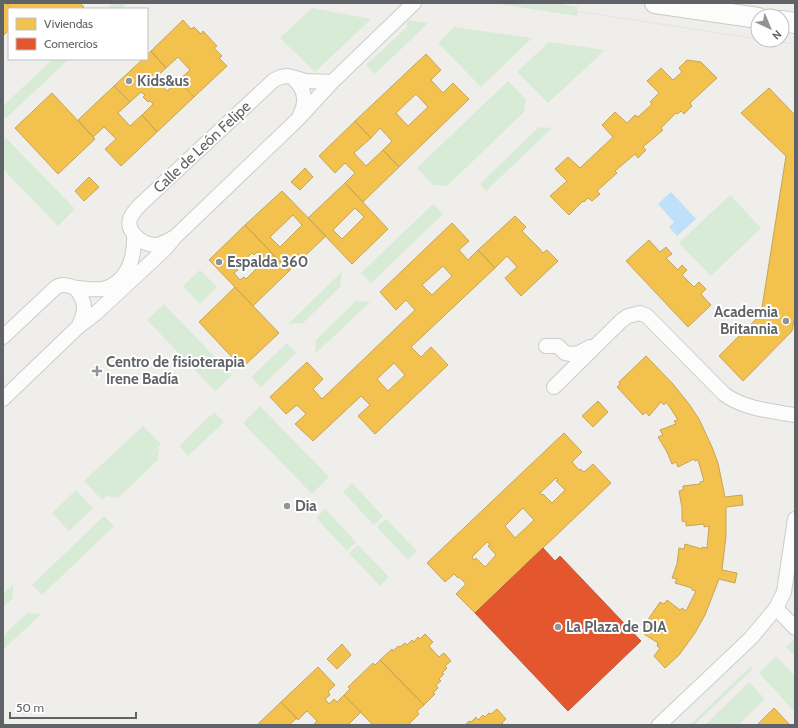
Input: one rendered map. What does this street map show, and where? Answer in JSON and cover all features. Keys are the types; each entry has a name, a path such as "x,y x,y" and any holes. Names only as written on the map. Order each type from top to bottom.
{"main road":[{"path":"655,3 750,17"}],"street":[{"path":"3,400 78,327 95,314 165,249 175,237 297,120 332,82 414,3"},
{"name":"Calle de León Felipe","path":"3,337 55,288 61,285 97,290 113,285 121,279 127,272 132,260 134,248 134,234 129,224 130,217 141,204 274,80 288,76 294,79 332,82"},
{"path":"294,79 302,88 305,100 304,109 297,120"},
{"path":"134,234 142,241 155,245 175,237"},
{"path":"75,288 82,295 84,308 83,318 78,327"},
{"path":"554,387 598,343 628,316 640,312 647,316 724,394 732,400 758,408 795,415"},
{"path":"546,346 558,346 565,353 571,354 579,353 598,343"},
{"path":"659,725 751,638 776,608 784,592 795,519"},
{"path":"776,608 795,628"}],"green space":[{"path":"112,3 128,3 122,8 107,8"},
{"path":"493,3 555,3 578,7 577,16"},
{"path":"312,8 371,19 315,72 280,38"},
{"path":"407,20 428,23 375,74 366,65 407,27"},
{"path":"454,27 532,38 481,87 438,43"},
{"path":"549,42 605,50 548,103 517,72"},
{"path":"52,60 68,60 6,118 3,115 3,106"},
{"path":"508,81 526,99 524,112 447,186 433,185 417,168"},
{"path":"539,127 552,128 486,191 480,184"},
{"path":"6,138 75,209 58,226 3,169 3,142"},
{"path":"730,195 761,228 711,276 679,243"},
{"path":"433,204 443,214 371,283 361,273"},
{"path":"200,270 217,287 200,304 183,286"},
{"path":"342,272 340,287 303,323 288,324"},
{"path":"356,301 370,302 315,354 316,340"},
{"path":"164,304 232,375 215,391 147,320"},
{"path":"287,343 296,353 261,387 251,377"},
{"path":"260,406 329,477 312,494 243,423"},
{"path":"214,412 224,422 188,456 179,446"},
{"path":"143,426 161,444 137,468 159,447 158,460 118,498 107,496 102,500 84,481"},
{"path":"352,483 383,516 374,525 343,492"},
{"path":"76,490 93,508 69,531 52,513"},
{"path":"325,509 356,542 347,551 316,518"},
{"path":"104,516 114,526 42,595 32,585"},
{"path":"386,519 417,551 408,560 377,527"},
{"path":"358,545 389,577 380,586 349,553"},
{"path":"13,584 13,598 3,607 3,594"},
{"path":"27,613 41,614 3,650 3,636"},
{"path":"795,639 795,656 786,647"},
{"path":"776,656 795,676 795,712 759,673"},
{"path":"751,666 753,669 694,725 690,725"},
{"path":"749,682 765,699 738,725 705,725"}],"water":[{"path":"671,192 696,219 677,236 669,227 674,222 658,204"}],"building: Viviendas":[{"path":"3,3 6,3 11,8 8,8 8,31 3,36"},
{"path":"6,3 80,3 84,7 83,8 11,8"},
{"path":"183,20 191,29 194,27 201,34 203,31 217,46 214,48 222,56 219,58 227,66 194,97 178,81 190,70 178,57 166,68 151,51"},
{"path":"151,51 166,68 155,78 167,91 178,81 194,97 157,132 142,115 153,104 150,101 148,102 143,97 145,95 141,92 130,102 114,86 142,60 148,60 148,54"},
{"path":"426,54 441,70 431,80 443,93 453,83 469,99 399,167 383,150 392,141 380,128 371,138 355,121","holes":["416,94 428,107 408,126 396,113"]},
{"path":"687,60 701,62 717,78 690,103 692,106 684,114 681,111 677,114 676,113 661,128 663,130 643,147 646,150 638,158 635,154 615,171 617,173 597,191 600,194 592,201 588,198 584,202 583,201 569,215 550,196 567,181 555,169 568,157 580,168 613,137 602,125 615,112 627,123 635,115 638,117 652,104 650,102 659,93 647,81 661,68 673,80 682,72 679,68"},
{"path":"114,86 130,102 118,113 130,126 142,115 157,132 121,166 105,149 116,139 104,127 93,137 78,120"},
{"path":"769,88 795,115 795,315 792,331 743,381 719,356 761,314 786,156 741,113"},
{"path":"52,93 95,139 58,174 15,128"},
{"path":"355,121 371,138 354,153 366,166 383,150 399,167 363,202 345,183 355,173 345,163 335,173 319,156"},
{"path":"305,168 313,177 300,190 291,182"},
{"path":"89,177 99,187 84,201 75,191"},
{"path":"345,183 388,229 352,264 308,218","holes":["355,208 364,217 342,239 333,230"]},
{"path":"282,191 326,236 289,271 245,225","holes":["293,215 302,225 280,247 270,237"]},
{"path":"515,216 526,227 522,231 543,253 547,250 558,261 521,296 505,278 517,267 507,256 495,268 478,250"},
{"path":"452,223 469,241 459,250 468,260 478,250 495,268 411,347 421,357 431,347 448,365 375,434 358,416 370,405 361,396 313,441 295,424 306,414 297,405 286,414 270,397 307,362 323,379 313,389 322,399 415,310 406,300 396,310 380,292","holes":["443,266 452,276 432,295 422,285","394,363 405,375 388,391 377,379"]},
{"path":"245,225 289,271 253,306 209,260","holes":["257,252 264,258 260,261 262,263 246,279 244,277 240,280 234,273 238,270 236,268 252,253 254,255"]},
{"path":"649,240 660,252 666,247 672,254 666,258 678,270 682,265 687,270 682,275 694,287 699,282 706,289 701,294 711,305 688,327 626,261"},
{"path":"235,287 279,333 242,368 199,322"},
{"path":"646,356 673,384 699,419 718,463 725,497 742,495 743,505 726,507 726,536 722,570 737,573 735,583 719,579 705,615 695,633 679,655 665,668 654,656 660,648 657,646 658,643 644,634 647,629 643,627 660,602 664,604 667,600 680,610 682,608 686,611 696,591 692,590 692,588 675,583 677,579 672,578 677,564 679,548 684,549 685,544 702,549 702,547 707,548 709,526 704,527 704,524 686,526 686,522 682,521 682,508 679,491 683,490 683,486 700,484 700,482 704,481 698,460 695,461 694,459 678,467 676,462 672,464 658,437 663,435 660,430 676,424 674,421 678,420 671,409 666,402 664,405 661,402 649,416 646,412 643,415 617,387 620,384 619,382"},
{"path":"598,401 608,412 593,427 582,416"},
{"path":"564,433 582,452 572,462 579,470 580,469 584,472 593,464 611,483 475,613 456,594 466,584 454,574 445,582 427,563","holes":["556,478 558,480 556,481 565,490 552,503 540,493","523,508 534,520 515,538 505,526","487,542 490,544 488,546 496,555 485,567 476,558 474,560 472,557"]},
{"path":"425,634 433,642 429,646 439,657 444,653 451,661 445,666 447,668 439,679 441,681 436,685 438,688 433,693 435,694 424,705 380,660 392,649 393,651 398,646 400,647 405,643 407,645 412,640 414,642 418,637 420,639"},
{"path":"342,644 351,655 337,669 327,659"},
{"path":"380,660 424,705 417,711 419,714 408,725 373,725 344,695 350,689 348,687 373,663 375,665"},
{"path":"318,667 335,685 328,692 330,695 325,699 329,704 334,699 337,702 344,695 361,712 348,725 313,725 317,721 307,711 298,720 281,702"},
{"path":"281,702 297,718 289,725 257,725"},
{"path":"774,708 790,725 757,725"},
{"path":"497,709 506,719 502,723 504,725 465,725 476,717 478,720 483,715 485,717"}],"building: Comercios":[{"name":"La Plaza de DIA","path":"543,548 555,561 560,556 641,641 568,711 475,613"}],"tram line":[{"path":"524,3 750,38"},
{"path":"790,43 795,44"}],"place":[{"name":"Kids&us","path":"129,81"},
{"name":"Espalda 360","path":"219,262"},
{"name":"Academia Britannia","path":"786,321"},
{"name":"Centro de fisioterapia Irene Badía","path":"97,371"},
{"name":"Dia","path":"287,506"},
{"name":"La Plaza de DIA","path":"558,627"}]}
